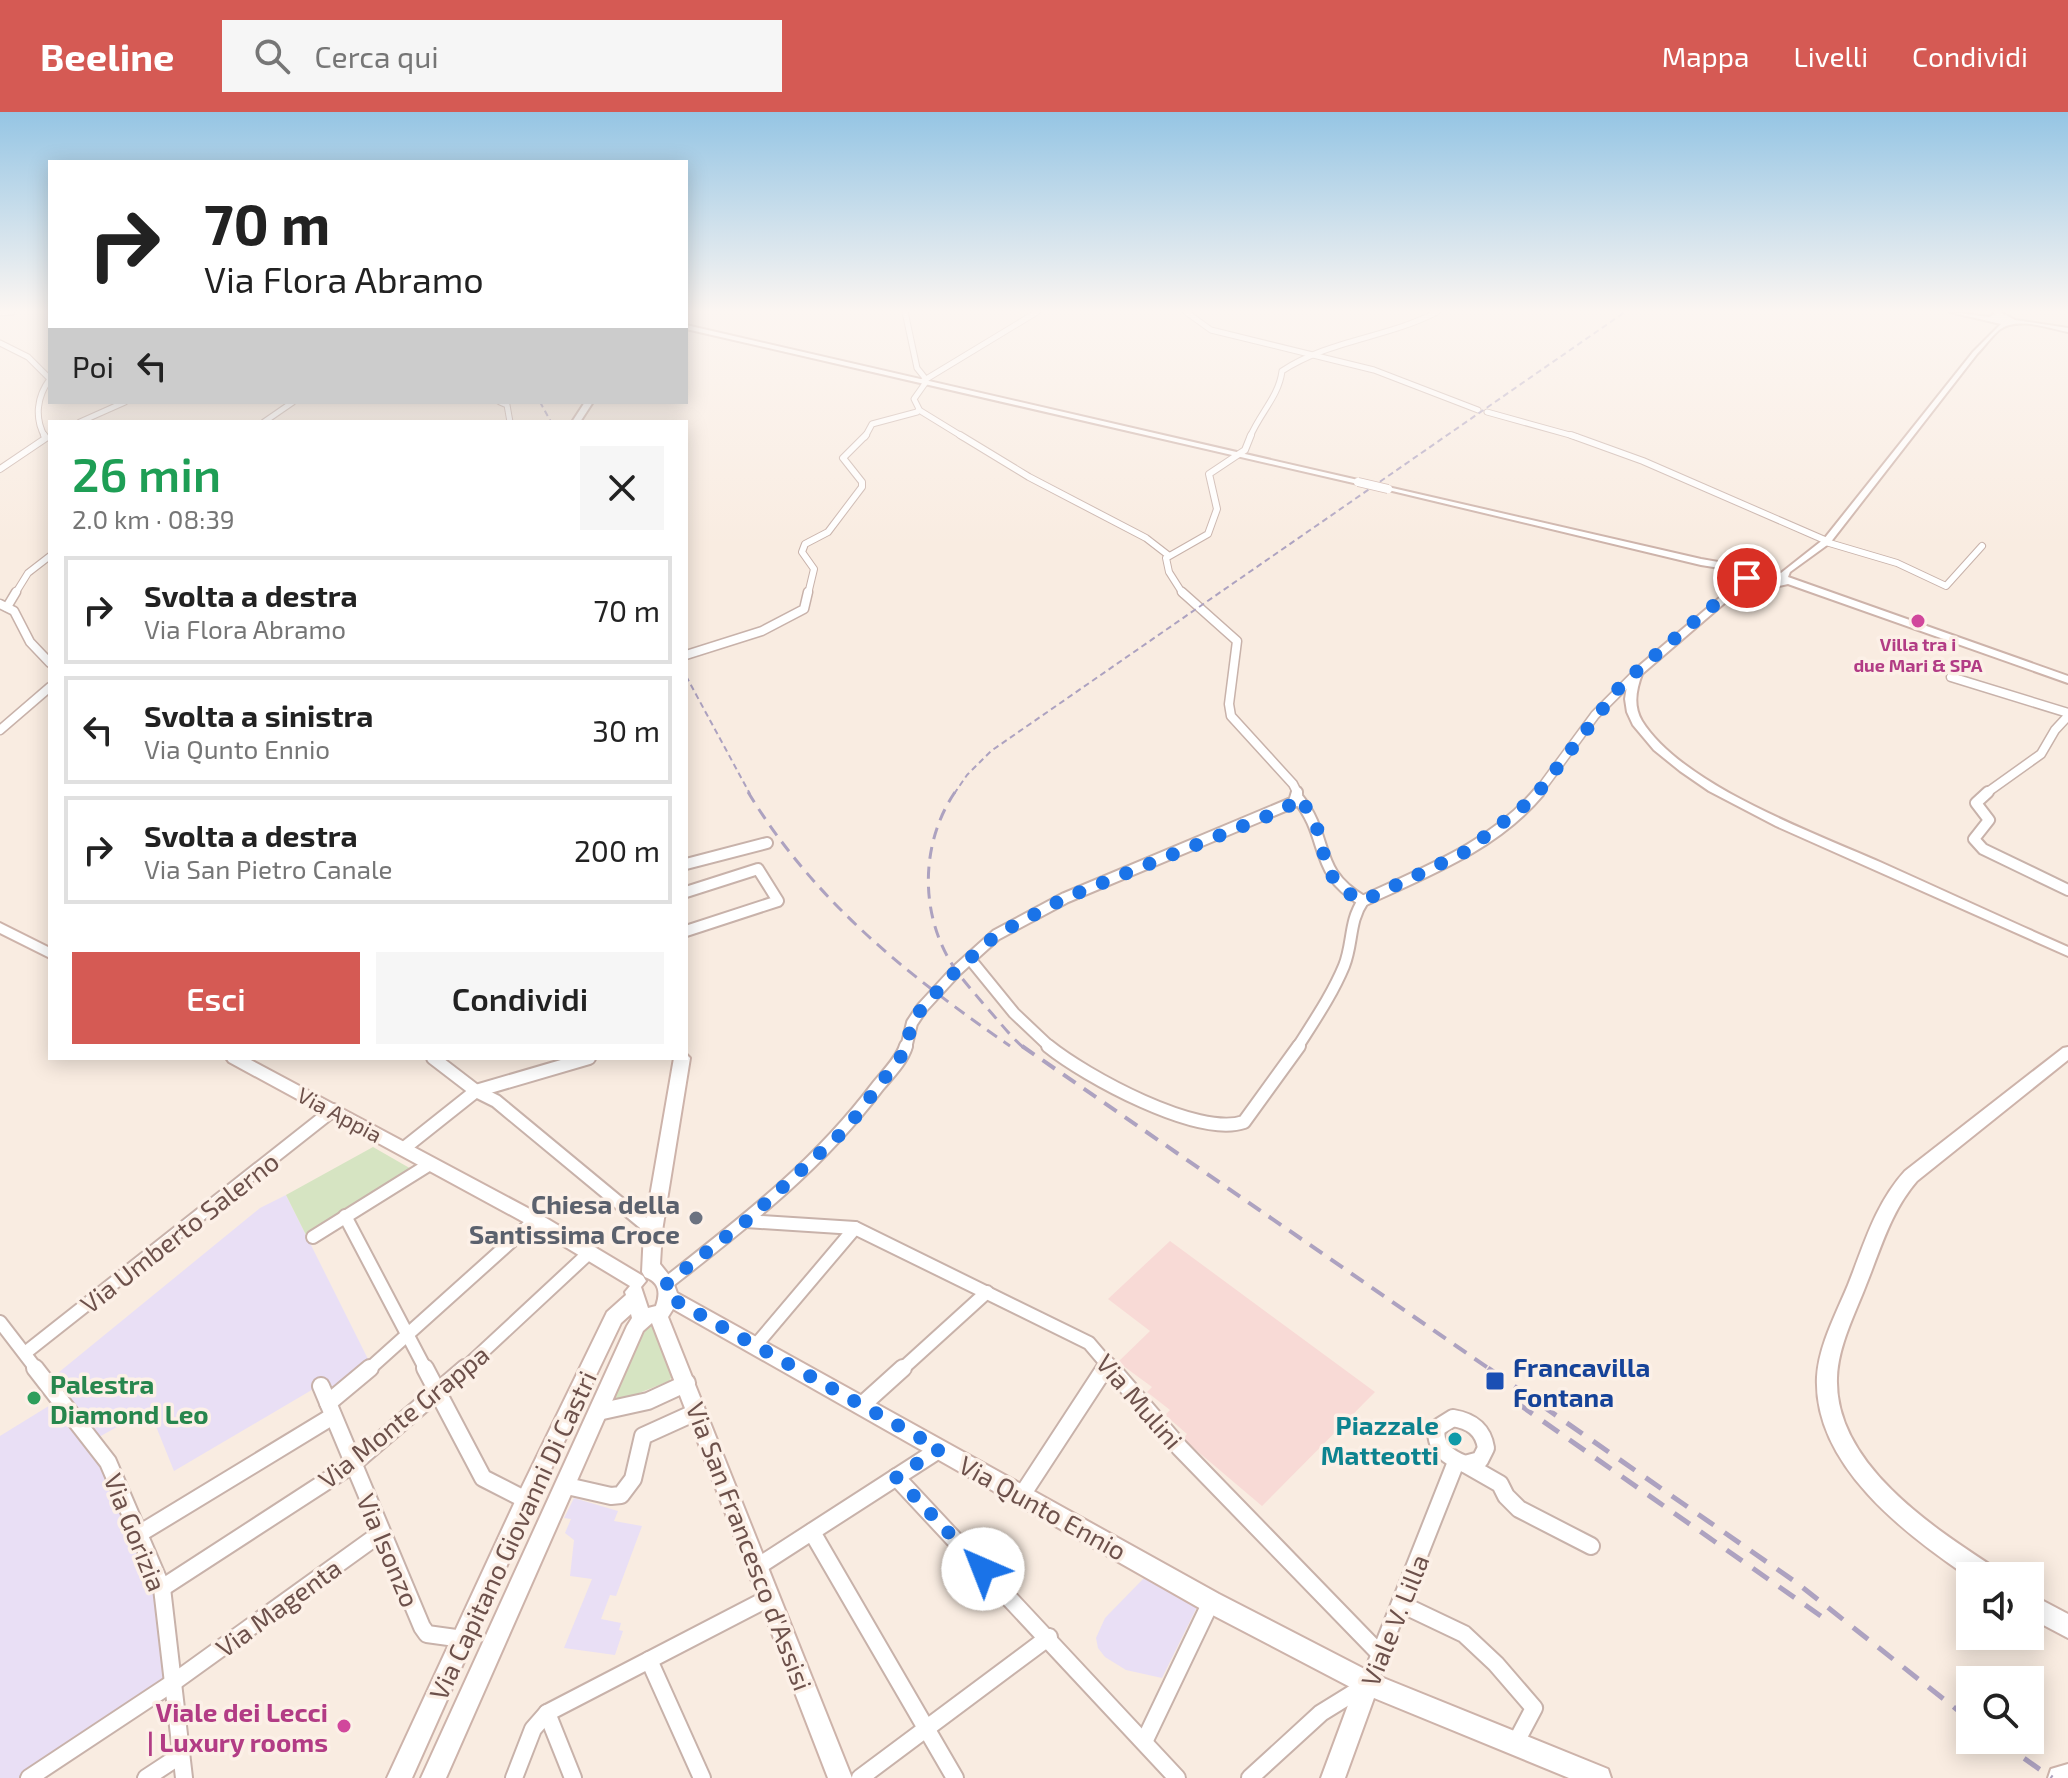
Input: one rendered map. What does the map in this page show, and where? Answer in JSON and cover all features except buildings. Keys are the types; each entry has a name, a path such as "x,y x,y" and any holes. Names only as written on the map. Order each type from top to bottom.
{"main road":[{"path":"966,390 1701,562 1758,571 2068,680"},
{"path":"1734,592 1784,583 1786,571 1826,541 1945,390"},
{"path":"1799,561 1748,573 1748,578 1734,592 1710,608 1637,673 1630,690 1631,706 1638,723 1658,747 1706,783 1808,835 2068,952"},
{"path":"1701,562 1771,586 1833,598"},
{"path":"0,927 48,953"},
{"path":"1967,1562 1922,1530 1885,1497 1859,1468 1833,1419 1826,1381 1838,1333 1895,1194 1911,1176 2068,1052"},
{"name":"Via Appia","path":"238,1060 535,1220"},
{"path":"655,1290 653,1231 682,1060"},
{"name":"Via Qunto Ennio","path":"535,1220 1211,1602 1368,1684 1599,1778"},
{"name":"Via San Francesco d'Assisi","path":"655,1290 696,1412 840,1778"},
{"name":"Via Capitano Giovanni Di Castri","path":"433,1778 655,1290"},
{"name":"Via Capitano Giovanni Di Castri","path":"399,1778 526,1500 614,1318 655,1290"},
{"path":"2044,1613 2068,1627"},
{"name":"Viale V. Lilla","path":"1333,1778 1368,1684"},
{"path":"2060,1778 2068,1776"}],"street":[{"path":"41,390 41,431 46,438 42,444"},
{"path":"919,390 914,399 919,410 1029,477 1146,538 1168,555"},
{"path":"1168,555 1208,534 1217,509 1209,474 1245,450 1259,415 1279,390"},
{"path":"1428,390 1478,410"},
{"path":"84,420 120,404"},
{"path":"267,420 290,404"},
{"path":"688,654 762,631 804,609 814,569 802,552 805,544 828,532 862,487 862,482 843,458 864,439 872,424 919,410"},
{"path":"1487,412 1566,433 1643,461 1826,541 1897,563 1946,586 1982,546"},
{"path":"0,469 48,440"},
{"path":"1168,555 1167,569 1177,587 1228,629 1237,641 1229,704 1231,716 1293,784 1297,797 1310,810 1336,886 1363,901"},
{"path":"48,558 28,573 4,606 14,611 30,642 48,661"},
{"path":"970,959 1011,1011 1041,1042 1096,1080 1125,1095 1200,1122 1233,1127 1244,1122 1296,1050 1327,1000 1345,963 1354,914 1363,901 1465,852 1509,819 1533,799 1592,720 1622,684 1637,673"},
{"path":"1951,677 2068,715 2055,730 2046,750 1976,803 1989,820 1974,839 1983,849 2068,890"},
{"path":"0,730 48,689"},
{"path":"655,1290 746,1221 847,1128 905,1051 912,1023 922,1008 996,935 1030,915 1153,861 1280,811 1297,797"},
{"path":"688,863 767,843"},
{"path":"688,891 758,869 778,901 688,930"},
{"path":"436,1060 476,1091 496,1101 561,1152 653,1231"},
{"path":"403,1149 476,1091 582,1060"},
{"name":"Via Umberto Salerno","path":"25,1353 333,1110"},
{"path":"313,1237 430,1164"},
{"path":"345,1216 483,1478 526,1500"},
{"path":"139,1534 331,1409 535,1220"},
{"name":"Via Mulini","path":"746,1221 855,1228 1089,1343 1180,1448 1381,1655"},
{"path":"756,1345 855,1228"},
{"name":"Via Monte Grappa","path":"162,1588 353,1464 437,1394 590,1252"},
{"path":"862,1405 987,1292"},
{"name":"Via Gorizia","path":"0,1322 108,1462 162,1588 184,1778"},
{"path":"1022,1495 1108,1363"},
{"path":"598,1412 648,1401 687,1383"},
{"name":"Via Isonzo","path":"321,1386 381,1533 427,1634 463,1639"},
{"path":"567,1486 611,1496 621,1495 633,1479 643,1436 696,1412"},
{"path":"757,1567 940,1449"},
{"name":"Viale V. Lilla","path":"1368,1684 1460,1463 1500,1484 1506,1496 1519,1509 1591,1546"},
{"path":"896,1477 1049,1637 1177,1778"},
{"path":"812,1532 955,1778"},
{"name":"Via Magenta","path":"29,1778 174,1682 381,1533"},
{"path":"514,1778 533,1729 547,1713 769,1598"},
{"path":"1144,1742 1211,1602"},
{"path":"1401,1604 1464,1634 1496,1664 1534,1708 1515,1744"},
{"path":"860,1778 1049,1637"},
{"path":"649,1660 702,1778"},
{"path":"1250,1778 1321,1713 1368,1684"},
{"path":"547,1713 573,1778"},
{"path":"146,1778 181,1755"}],"shaded area":[{"path":"286,1195 369,1361 338,1386 330,1387 327,1381 174,1471 149,1409 99,1437 53,1377 260,1208"},
{"path":"1170,1241 1375,1392 1262,1506 1183,1439 1187,1434 1165,1415 1170,1410 1147,1392 1152,1387 1118,1362 1150,1331 1108,1299"},
{"path":"52,1404 103,1469 154,1575 166,1684 21,1778 0,1778 0,1436"},
{"path":"574,1498 618,1511 614,1521 642,1526 616,1596 610,1595 601,1619 621,1623 619,1630 623,1631 615,1655 564,1648 592,1579 570,1576 574,1540 565,1533 571,1519 564,1518"},
{"path":"1144,1578 1197,1607 1162,1678 1126,1670 1105,1657 1098,1648 1096,1638 1105,1618"}],"green space":[{"path":"373,1147 413,1170 306,1235 286,1195"},
{"path":"658,1325 674,1373 669,1381 607,1406 643,1326"}],"railway":[{"path":"954,794 967,775 991,751 1513,390"},
{"path":"541,404 550,420"},
{"path":"688,680 750,794"},
{"path":"748,792 802,868 833,902 899,963 1010,1046"},
{"path":"955,792 943,813 930,859 930,906 936,930 958,973 1022,1046"},
{"path":"1022,1046 1491,1370"},
{"path":"1488,1368 1797,1583 1956,1709"},
{"path":"1517,1403 1828,1621"},
{"path":"2018,1754 2052,1778"}],"place":[{"name":"Villa tra i due Mari & SPA","path":"1918,621"},
{"name":"Chiesa della Santissima Croce","path":"696,1218"},
{"name":"Francavilla Fontana","path":"1495,1381"},
{"name":"Palestra Diamond Leo","path":"34,1398"},
{"name":"Piazzale Matteotti","path":"1455,1439"},
{"name":"Viale dei Lecci | Luxury rooms","path":"344,1726"}],"route":[{"path":"983,1569 896,1477 940,1449 667,1296 667,1283 746,1221 825,1152 905,1051 912,1023 922,1008 956,971 1002,931 1086,889 1280,811 1297,797 1310,810 1319,829 1329,873 1336,886 1363,901 1465,852 1533,799 1622,684 1710,608 1744,585 1747,578"}]}
